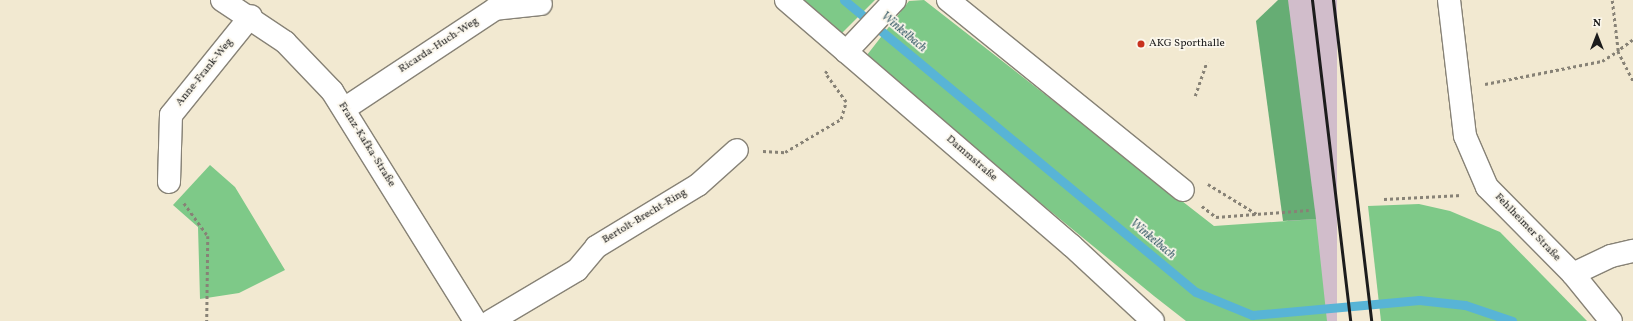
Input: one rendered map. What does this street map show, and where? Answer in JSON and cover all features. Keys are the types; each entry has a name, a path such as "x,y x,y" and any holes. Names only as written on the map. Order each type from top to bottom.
{"street":[{"name":"Franz-Kafka-Straße","path":"222,0 251,16 317,73 344,109 475,321"},
{"name":"Dammstraße","path":"786,0 851,47 1153,321"},
{"path":"948,0 1192,185"},
{"name":"Fehlheimer Straße","path":"1449,0 1458,89 1465,136 1487,187 1573,274 1611,321"},
{"name":"Ricarda-Huch-Weg","path":"344,109 495,9 541,4"},
{"path":"851,47 890,5"},
{"name":"Anne-Frank-Weg","path":"169,182 171,115 251,16"},
{"name":"Bertolt-Brecht-Ring","path":"492,321 577,270 596,246 698,185 737,150"},
{"path":"1573,274 1611,256 1633,251"}],"path":[{"path":"1612,0 1618,51 1633,81"},
{"path":"1458,89 1602,61 1633,40"},
{"path":"737,150 785,152 841,119 846,102 825,73 851,47"},
{"path":"1194,96 1207,62"},
{"path":"169,182 208,236 207,321"},
{"path":"1192,185 1257,214"},
{"path":"1192,185 1216,217 1309,210"},
{"path":"1384,199 1460,195 1487,187"}],"shaded area":[{"path":"1288,0 1337,0 1337,321 1288,321"}],"green space":[{"path":"797,0 875,0 840,35"},
{"path":"924,0 1214,226 1316,219 1327,321 1186,321 1154,296 938,119 867,55 909,1"},
{"path":"1278,0 1288,0 1316,219 1283,221 1256,21"},
{"path":"210,165 235,187 285,270 239,293 200,299 198,227 173,205"},
{"path":"1419,204 1450,211 1500,232 1587,321 1381,321 1368,206"}],"waterway":[{"name":"Winkelbach","path":"844,0 1196,292 1252,315 1419,300 1465,305 1512,321"}],"railway":[{"path":"1312,0 1350,321"},
{"path":"1333,0 1371,321"}],"place":[{"name":"AKG Sporthalle","path":"1141,44"}]}
